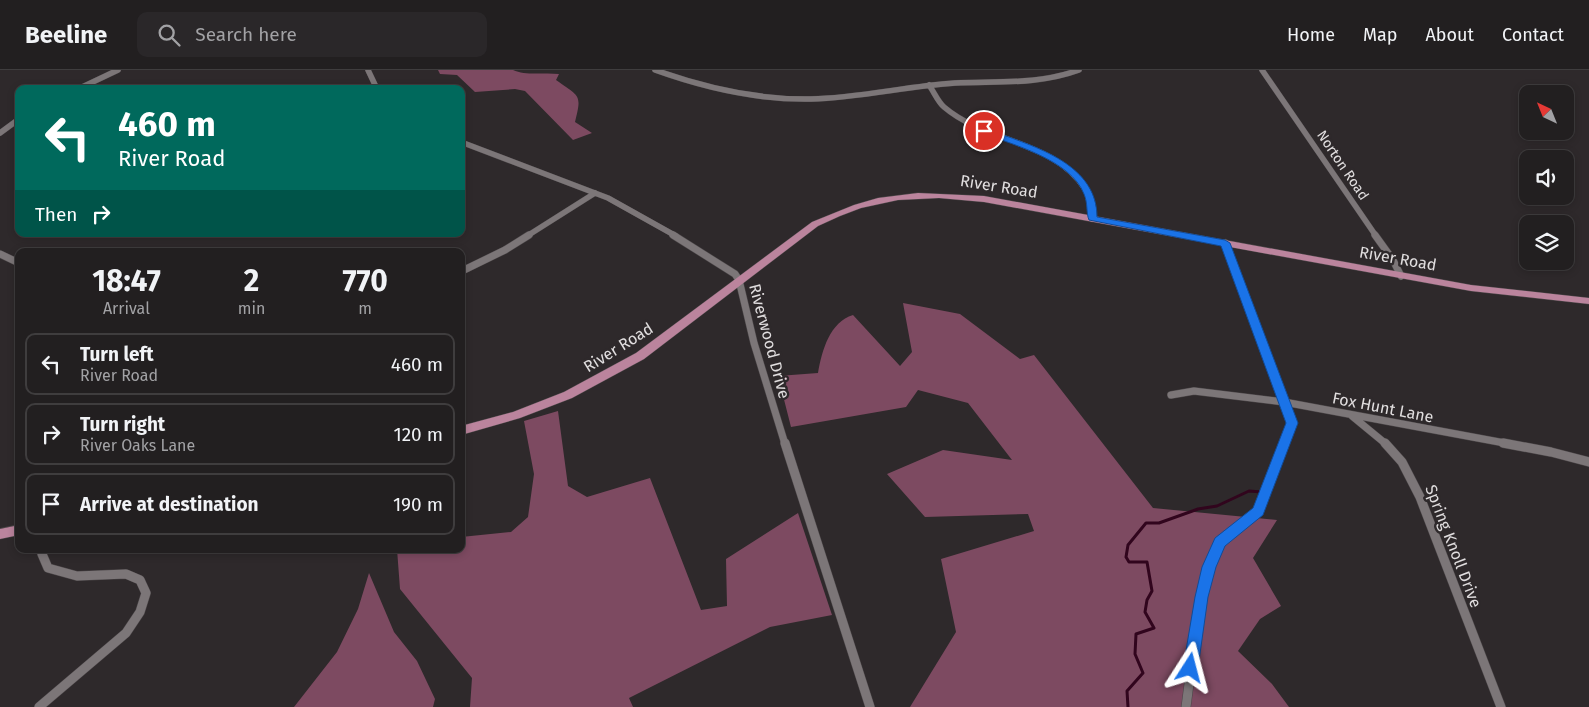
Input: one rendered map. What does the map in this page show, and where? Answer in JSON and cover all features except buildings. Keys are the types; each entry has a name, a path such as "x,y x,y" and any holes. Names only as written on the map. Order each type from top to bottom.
{"main road":[{"name":"River Road","path":"465,430 516,415 568,395 640,356 815,224 835,214 881,199 920,194 944,194 984,199 1401,276 1498,291 1589,301"},
{"path":"0,534 15,531"}],"street":[{"path":"86,85 118,70"},
{"path":"368,70 374,85"},
{"path":"655,70 712,86 774,98 811,99 929,85 1040,80 1059,77 1079,70"},
{"name":"Norton Road","path":"1262,70 1393,260 1401,276"},
{"path":"929,85 932,94 957,117 974,127 1036,151 1063,165 1077,176 1089,194 1092,218"},
{"path":"0,133 15,122"},
{"name":"Riverwood Drive","path":"465,144 595,193 642,216 735,274 739,280 754,343 769,394 870,707"},
{"path":"465,270 505,250 595,193"},
{"path":"1186,707 1200,606 1209,567 1220,542 1258,511 1292,423 1225,243"},
{"path":"0,254 15,261"},
{"name":"Fox Hunt Lane","path":"1171,394 1194,391 1284,402 1550,452 1589,462"},
{"name":"Spring Knoll Drive","path":"1352,416 1360,425 1386,444 1407,470 1420,497 1501,707"},
{"path":"40,707 126,633 140,612 146,593 140,580 126,574 77,576 48,568 42,553"}],"shaded area":[{"path":"438,70 513,70 529,73 559,74 556,80 577,97 578,106 575,122 592,133 573,140 525,91 515,89 475,92 457,75 440,74"},
{"path":"903,303 960,314 1020,359 1034,355 1153,508 1277,520 1253,558 1281,606 1260,619 1238,651 1272,684 1289,707 910,707 956,632 941,559 1034,531 1028,514 925,517 887,474 943,450 1012,460 968,403 918,390 906,407 791,427 778,376 818,373 828,338 838,324 853,315 900,366 912,352"},
{"path":"558,411 568,486 587,497 650,478 701,610 727,606 726,559 798,513 832,615 770,627 629,698 633,707 470,707 472,678 400,589 397,553 465,553 465,537 511,532 528,517 534,474 524,421"},
{"path":"369,573 394,632 417,661 435,699 433,707 294,707 337,652 358,609"}],"waterway":[{"path":"1128,707 1127,691 1143,673 1135,654 1136,634 1154,628 1145,612 1147,600 1152,591 1147,562 1129,562 1126,557 1128,545 1146,523 1159,523 1198,509 1217,506 1249,491 1262,492"}],"route":[{"path":"984,131 1036,151 1063,165 1077,176 1089,194 1092,218 1225,243 1292,423 1258,511 1220,542 1209,567 1190,668"}]}
